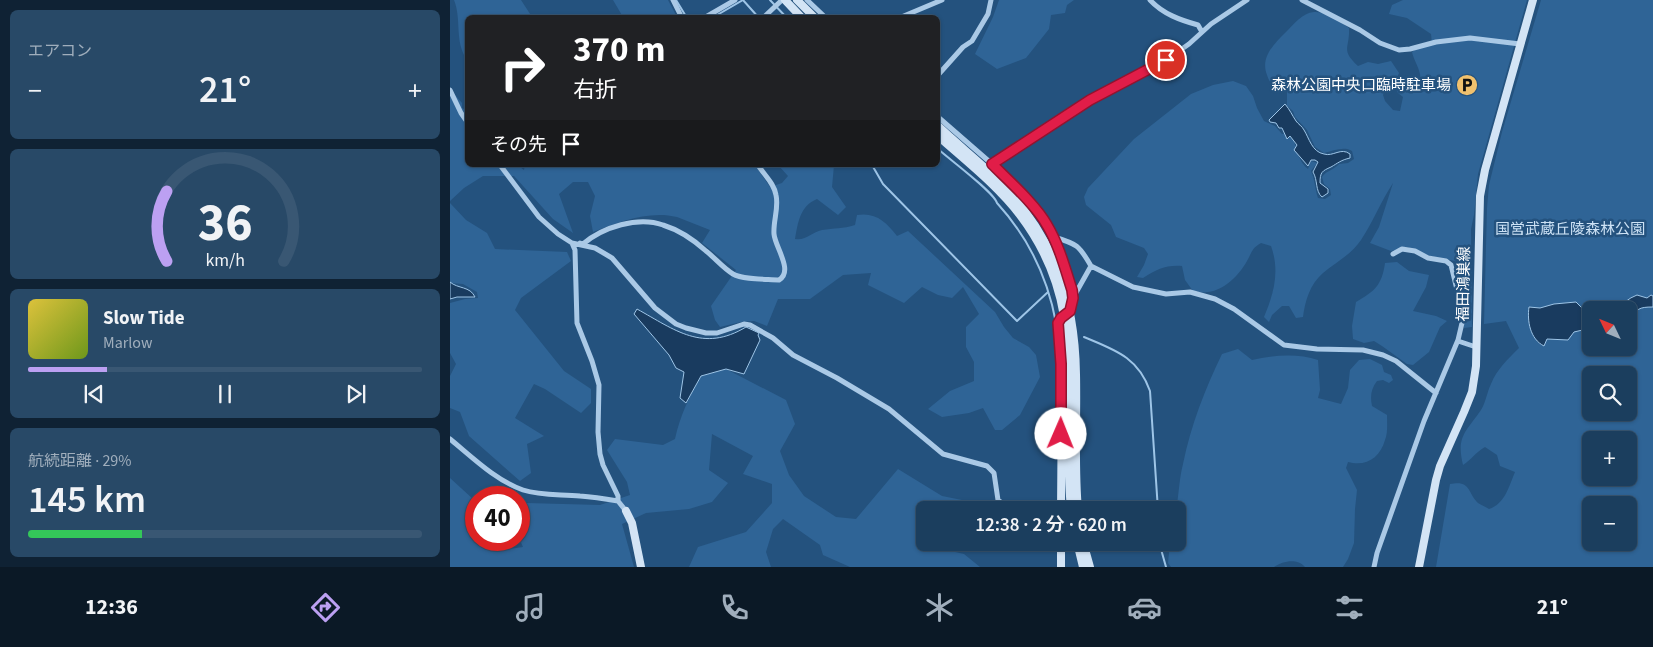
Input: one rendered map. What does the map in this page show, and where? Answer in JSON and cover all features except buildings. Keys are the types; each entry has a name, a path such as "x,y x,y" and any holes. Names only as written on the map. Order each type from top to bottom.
{"main road":[{"path":"783,0 799,15"},
{"path":"797,0 812,15"},
{"name":"福田鴻巣線","path":"1418,567 1433,491 1440,466 1472,392 1476,366 1480,196 1485,170 1533,0"},
{"path":"940,128 987,169 1036,240 1052,274 1073,331 1076,374 1075,450 1078,501"},
{"path":"940,137 987,169"},
{"path":"1061,501 1062,389 1058,323 1067,317"},
{"path":"1067,317 1068,452 1071,501"},
{"path":"626,511 632,523 641,567"},
{"path":"1061,551 1061,567"},
{"path":"1080,551 1084,567"},
{"path":"1086,551 1090,567"}],"street":[{"path":"672,0 680,15"},
{"path":"709,15 735,0"},
{"path":"766,15 783,0"},
{"path":"807,0 823,15"},
{"path":"906,15 942,0"},
{"path":"940,73 953,57 977,35 988,14 991,0"},
{"path":"1150,0 1178,19 1198,25 1202,32"},
{"path":"987,169 1090,100 1166,60 1212,24 1247,0"},
{"path":"1302,0 1360,30 1380,43 1399,50 1436,42 1470,38 1520,44"},
{"path":"450,90 465,119"},
{"path":"940,119 987,169 1039,214 1054,237 1073,298"},
{"path":"502,167 539,217 558,234 572,243 595,248 612,258 655,308 676,324 706,333 717,332 744,324 750,325 774,338 793,355 888,409 936,450 943,454 987,466 994,473 999,501"},
{"path":"572,243 583,244 606,230 622,225 652,222 663,225 691,239 738,276 781,279 784,275 784,265 774,234 776,195 769,179 760,167"},
{"path":"1054,237 1074,243 1082,250 1091,266 1133,287 1166,294 1190,292 1215,299 1234,309 1284,345 1317,349 1363,350 1383,355 1396,361 1436,393"},
{"path":"572,243 576,255 577,323 599,385 598,424 600,454 603,465 618,496 618,501 626,511"},
{"path":"1374,567 1395,502 1436,393 1458,341 1462,323 1460,302 1451,265 1446,261 1428,258 1415,252 1402,250 1393,254"},
{"path":"1067,317 1073,298 1091,266"},
{"path":"1458,341 1476,347"},
{"path":"450,439 493,473 509,484 522,489 545,494 582,496 618,501"}],"green space":[{"path":"454,0 521,0 531,15 465,15 465,56 459,38"},
{"path":"613,0 668,0 676,15 622,15"},
{"path":"999,0 1074,0 1067,5 1065,13 1051,15 1049,29 1026,58 997,69 975,54"},
{"path":"1403,0 1527,0 1478,174 1471,229 1472,327 1464,328 1463,309 1455,282 1455,261 1429,256 1407,247 1391,251 1370,243 1379,227 1393,183 1357,245 1318,277 1311,288 1303,317 1296,318 1289,306 1282,306 1272,315 1269,322 1264,317 1275,282 1275,264 1271,246 1261,243 1254,249 1236,276 1226,285 1214,291 1193,291 1185,280 1182,266 1166,267 1143,278 1137,277 1148,254 1144,248 1116,237 1111,225 1086,205 1084,197 1088,188 1134,139 1191,94 1213,85 1233,81 1246,86 1253,96 1264,121 1275,126 1282,134 1289,132 1301,161 1308,169 1311,161 1317,163 1311,171 1318,198 1325,199 1331,195 1330,189 1324,184 1322,177 1339,164 1348,163 1354,159 1352,151 1342,149 1324,153 1315,147 1307,130 1287,106 1287,91 1274,86 1269,80 1265,62 1269,51 1295,22 1302,17 1314,12 1328,15 1349,28 1347,49 1349,56 1358,66 1368,62 1378,64 1391,61 1399,73 1397,78 1387,80 1388,83 1383,95 1385,101 1393,110 1400,111 1403,97 1396,89 1401,85 1411,89 1419,83 1420,79 1420,72 1412,52 1420,46 1432,43 1431,34 1407,18 1389,14 1392,5"},
{"name":"国営武蔵丘陵森林公園","path":"1541,0 1653,0 1653,567 1436,567 1450,484 1465,485 1478,503 1489,509 1503,499 1515,472 1500,466 1497,455 1485,447 1463,465 1461,455 1464,435 1483,407 1496,374 1519,348 1506,321 1484,324 1489,185 1502,132"},
{"path":"450,89 462,103 462,108 465,110 465,167 520,167 524,170 525,167 756,167 770,187 782,183 788,176 780,167 834,167 832,187 846,207 838,215 817,199 811,202 803,210 795,239 806,238 822,230 855,225 857,215 864,214 880,219 897,236 908,231 995,312 1013,338 1029,347 1036,355 1040,377 1020,415 1002,430 995,430 983,408 969,413 942,417 928,409 950,391 974,381 974,362 966,347 966,327 979,314 963,287 952,298 938,295 922,287 904,303 868,285 871,273 843,275 810,299 778,299 767,326 754,321 720,327 715,320 711,306 736,270 702,243 710,230 677,217 656,215 634,218 593,232 590,216 595,196 588,182 573,182 559,194 573,233 553,219 514,176 483,176 464,188 450,201"},
{"path":"450,203 466,220 487,233 495,249 567,252 571,261 521,298 515,310 564,371 591,389 591,403 581,413 545,389 534,384 515,418 544,436 527,444 531,473 520,481 469,436 460,412 450,408 450,376 456,364 450,353 450,303 478,298 477,292 463,284 450,283"},
{"path":"1397,262 1409,271 1429,275 1426,287 1413,311 1436,316 1447,321 1440,327 1429,352 1413,365 1407,364 1374,341 1364,343 1353,339 1352,326 1356,302 1373,291 1380,282 1385,263"},
{"path":"1238,349 1252,360 1268,357 1302,356 1318,360 1320,390 1318,398 1341,404 1348,388 1350,370 1359,360 1370,359 1382,365 1384,372 1391,375 1393,380 1389,383 1383,380 1377,381 1371,396 1372,406 1387,415 1387,434 1383,446 1380,452 1371,460 1361,463 1348,462 1346,468 1357,490 1354,543 1343,567 1305,567 1294,561 1282,563 1274,567 1171,567 1168,563 1169,551 1186,551 1186,501 1177,501 1182,470 1194,421 1222,354"},
{"path":"726,369 786,400 795,424 780,451 789,475 804,496 836,517 856,519 898,469 942,496 962,500 916,501 916,551 951,551 964,554 980,567 850,567 823,555 820,545 783,519 773,529 766,552 771,567 689,567 698,547 746,532 772,503 772,484 743,474 753,456 712,434 709,470 728,483 712,502 689,509 646,513 622,524 634,567 450,567 450,478 465,492 465,551 530,551 530,503 600,505 630,495 627,482 607,450 615,439 663,445 675,439 685,407 701,376"}],"shaded area":[{"path":"1285,104 1317,151 1327,155 1343,151 1350,154 1350,158 1322,172 1320,183 1328,189 1328,193 1322,197 1318,192 1313,172 1318,162 1311,160 1308,166 1294,150 1297,145 1290,136 1287,139 1282,128 1279,128 1276,123 1269,120"},
{"path":"450,282 467,289 475,297 450,299"},
{"path":"1637,295 1647,298 1651,295 1653,296 1653,307 1639,309 1638,301 1627,301"},
{"path":"1576,302 1582,308 1582,330 1574,332 1568,340 1547,339 1544,346 1535,339 1530,329 1529,307 1540,308 1554,304"},
{"path":"637,309 690,336 716,338 731,335 746,327 759,333 760,340 744,374 726,369 701,376 686,403 680,398 684,372 676,368 669,355 634,314"}],"waterway":[{"path":"676,0 685,15"},
{"path":"717,15 743,0 756,15"},
{"path":"770,0 784,15"},
{"path":"940,151 988,191 1018,230 1042,275 1048,290 1056,323"},
{"path":"873,167 883,184 1017,321 1048,292"},
{"path":"1084,337 1124,356 1132,362 1145,379 1150,391 1157,501"},
{"path":"1162,551 1166,567"}],"place":[{"name":"森林公園中央口臨時駐車場","path":"1467,85"}],"route":[{"path":"1061,434 1062,389 1058,323 1070,311 1073,298 1072,290 1054,237 1046,223 992,164 1090,100 1166,60"}]}
